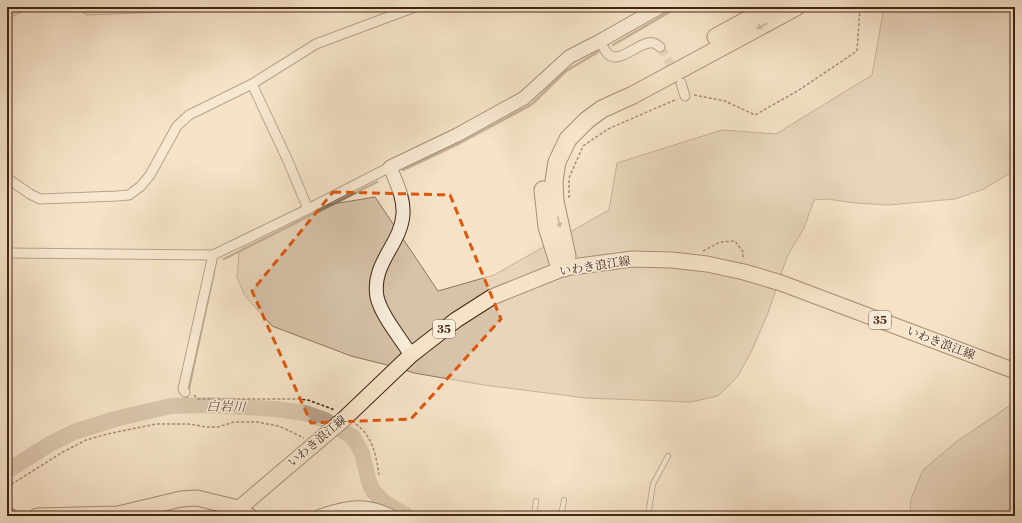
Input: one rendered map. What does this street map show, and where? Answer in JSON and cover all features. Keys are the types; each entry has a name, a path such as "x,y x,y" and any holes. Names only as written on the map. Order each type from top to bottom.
{"highway":[{"path":"564,268 557,260 547,227 543,197 544,173 551,149 560,133 580,114 592,106 771,7"},
{"path":"564,268 567,256 555,201 554,181 557,162 568,139 587,120 602,109 633,95 796,7"}],"main road":[{"name":"いわき浪江線","path":"234,512 345,418 411,355 456,320 492,297 564,268 632,259 672,260 707,264 744,272 781,283 1015,372"},
{"path":"37,516 118,514 181,499 197,498 234,512"}],"street":[{"path":"7,178 40,199 129,195 141,186 150,174 177,126 189,115 252,84 316,44 415,7"},
{"path":"7,253 213,255 457,135 524,98 568,57 600,41 660,7"},
{"path":"600,41 606,52 611,56 617,57 648,43 654,43 660,47"},
{"path":"252,84 288,161 308,209"},
{"path":"682,84 685,96"},
{"path":"390,167 402,199 402,222 381,265 377,276 376,286 380,308 411,355"},
{"path":"188,392 183,389 213,255"},
{"path":"320,516 343,508 365,507 391,516"},
{"path":"234,512 251,516"}],"lane":[{"path":"648,516 653,484 668,456"},
{"path":"561,516 564,500"},
{"path":"534,516 536,501"}],"path":[{"path":"569,199 569,178 583,146 608,129 685,96 696,94 725,101 755,115 799,90 858,51 860,7"},
{"path":"701,252 720,242 735,241 743,252 744,272"},
{"path":"188,392 198,399 308,400 360,426 370,438 376,453 379,475"},
{"path":"7,487 63,452 86,440 156,424 189,424 218,427 234,422 257,422 279,426 317,442"}],"highlighted area":[{"path":"333,192 450,195 501,319 411,419 311,423 252,291"}],"shaded area":[{"path":"7,7 33,7 7,19"},
{"path":"74,7 200,7 195,11 87,15"},
{"path":"884,7 1015,7 1015,170 984,189 955,199 888,205 855,203 827,199 814,200 804,228 787,257 768,313 752,350 738,376 718,396 691,402 586,398 484,385 414,373 351,356 272,326 245,296 237,277 239,252 259,230 321,206 375,197 438,291 494,275 609,210 617,163 722,130 776,134 872,75"},
{"path":"1015,402 1015,516 918,516 910,510 911,499 923,470 956,442"}],"waterway":[{"path":"613,45 678,7"},
{"path":"403,170 460,143 527,107 566,71 598,52"},
{"path":"224,259 377,182"},
{"path":"174,406 187,397 214,272"},
{"name":"白岩川","path":"7,471 50,444 74,432 115,419 171,406 210,405 276,409 305,413 325,420 353,437 362,453 369,482 373,491 385,503 407,516"}],"tunnel":[{"path":"660,47 677,75"}]}
